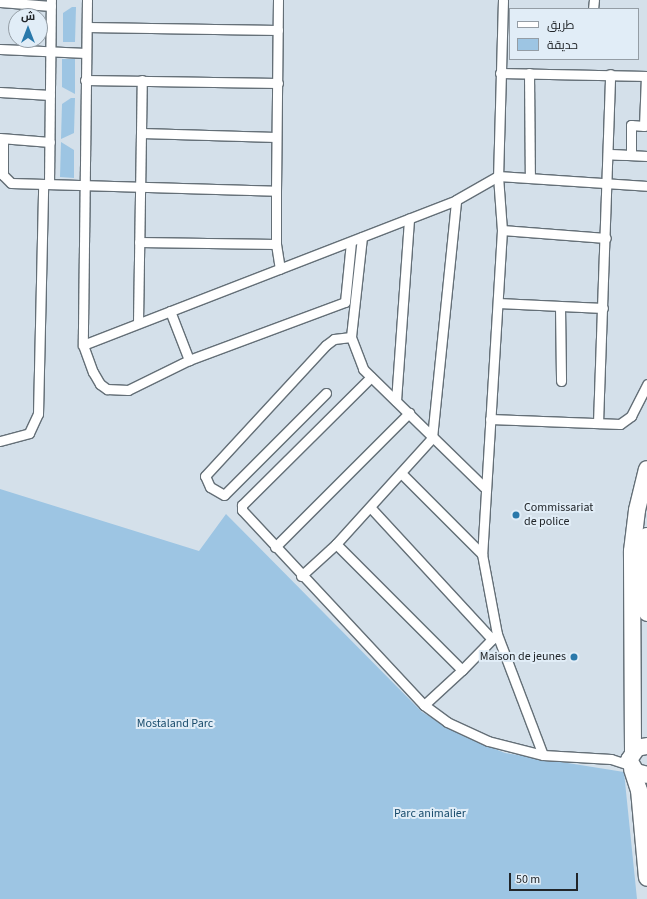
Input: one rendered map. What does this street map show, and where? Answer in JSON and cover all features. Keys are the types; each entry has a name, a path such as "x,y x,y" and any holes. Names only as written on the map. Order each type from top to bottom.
{"highway":[{"path":"647,469 637,510 632,551 637,760 647,878"},
{"path":"647,536 644,552 647,613"}],"street":[{"path":"87,0 83,345 93,372 100,384 107,389 128,390 189,360 345,302 351,242"},
{"path":"278,0 276,244 280,269"},
{"path":"503,0 498,176 502,230 484,487 482,554 494,636 542,755"},
{"path":"0,2 51,3 50,142 46,185 38,414 29,433 0,441"},
{"path":"87,27 278,30"},
{"path":"0,49 86,53"},
{"path":"500,73 610,74 647,76 644,126 631,124 631,155 608,154"},
{"path":"529,74 530,178"},
{"path":"598,423 608,183 610,74"},
{"path":"85,80 278,83"},
{"path":"138,323 142,80"},
{"path":"0,92 50,96"},
{"path":"141,133 276,137"},
{"path":"50,142 2,138 3,175 6,180 11,183 46,185 140,185 276,191"},
{"path":"608,154 647,156"},
{"path":"83,345 456,200 498,176 647,186"},
{"path":"301,576 336,544 432,438 456,200"},
{"path":"396,401 409,218"},
{"path":"502,230 606,238"},
{"path":"362,237 351,337 363,370 484,487"},
{"path":"139,242 276,244"},
{"path":"498,303 603,308"},
{"path":"560,306 561,382"},
{"path":"170,311 189,360"},
{"path":"326,393 224,495 210,487 205,476 326,345 334,339 351,337"},
{"path":"371,377 242,505 242,510 301,576 424,705 447,722 476,736 542,755 637,760"},
{"path":"490,418 620,424 627,420 647,384"},
{"path":"275,547 409,413"},
{"path":"401,473 482,554"},
{"path":"370,507 494,636"},
{"path":"336,544 462,670"},
{"path":"424,705 462,670 494,636"}],"green space":[{"path":"72,7 76,7 75,42 63,42 63,13"},
{"path":"62,59 75,59 75,94 62,87"},
{"path":"71,98 75,98 74,133 61,139 62,104"},
{"path":"61,142 74,150 74,178 60,177"},
{"name":"Mostaland Parc","path":"0,489 199,551 226,514 422,712 461,735 505,753 624,772 637,899 0,899"}],"place":[{"name":"Commissariat de police","path":"516,515"},
{"name":"Maison de jeunes","path":"574,657"}],"park label":[{"name":"Parc animalier","path":"430,814"}]}
